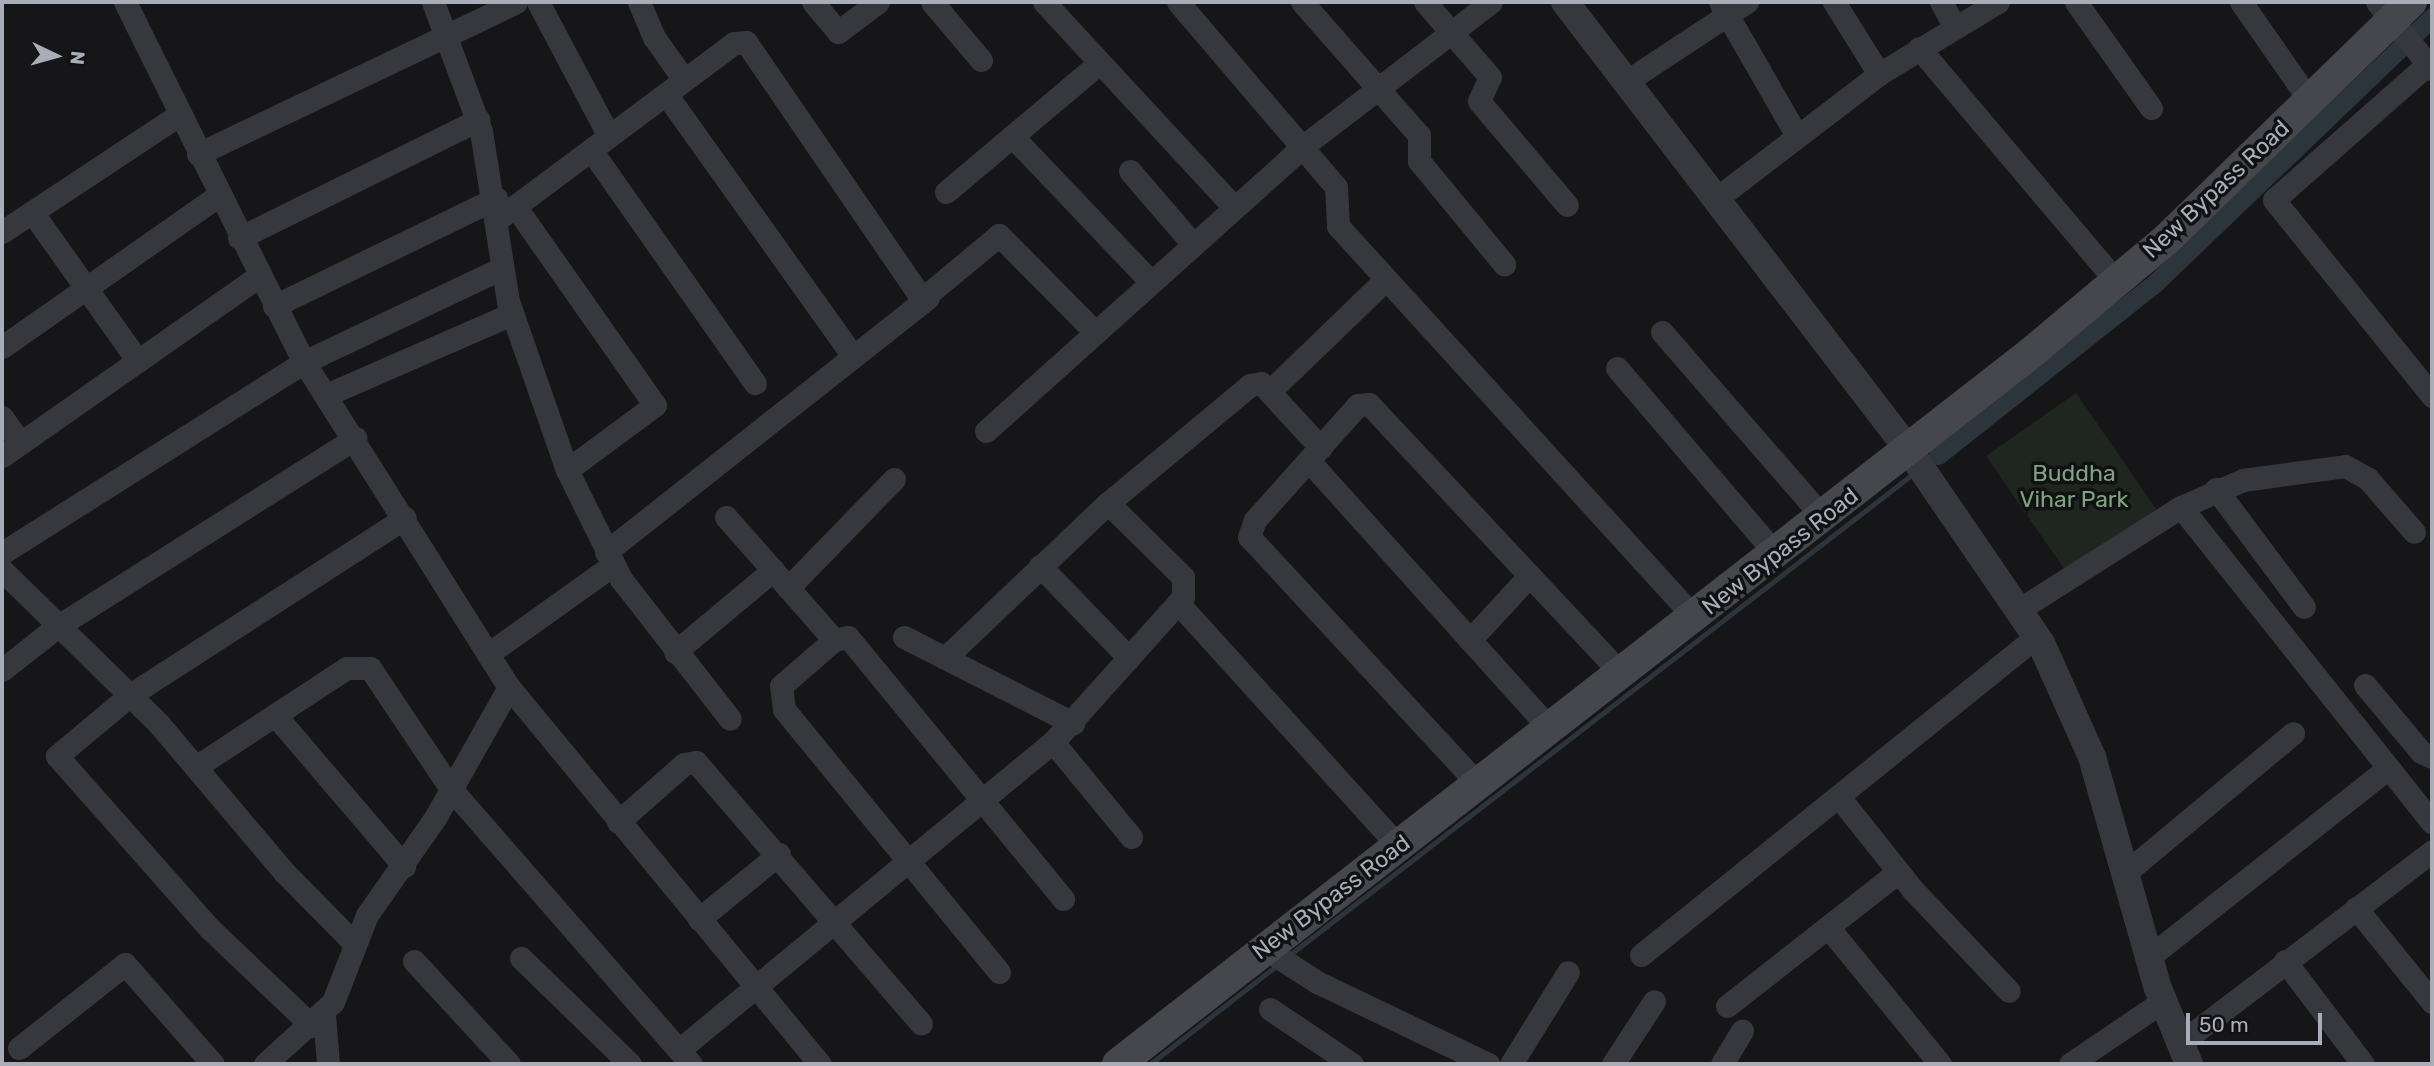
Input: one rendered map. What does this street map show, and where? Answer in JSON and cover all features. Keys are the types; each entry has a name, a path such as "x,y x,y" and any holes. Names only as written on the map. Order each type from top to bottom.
{"main road":[{"name":"New Bypass Road","path":"1118,1064 1279,958 1398,846 1623,675 1908,449 2116,281 2310,101 2408,34"}],"street":[{"path":"125,2 177,116 304,362 355,438 509,687 820,1064"},
{"path":"433,2 448,32 478,120 503,208 500,269 511,314 566,470 610,558 675,652 730,719"},
{"path":"198,154 448,32 516,2"},
{"path":"538,2 600,143 755,383"},
{"path":"639,2 675,87 853,356"},
{"path":"813,2 838,33 878,2"},
{"path":"932,2 981,60"},
{"path":"1044,2 1097,65 1233,206"},
{"path":"1178,2 1340,193 1334,221 1695,618"},
{"path":"1302,2 1422,139 1417,155 1423,168 1504,264"},
{"path":"1425,2 1490,77 1479,101 1567,205"},
{"path":"986,431 1148,279 1302,147 1376,87 1490,2"},
{"path":"1565,2 1908,449 2037,636 2079,721 2149,957 2184,1054 2285,961 2432,851"},
{"path":"1627,81 1724,8 1747,2"},
{"path":"1834,2 1879,74"},
{"path":"1941,2 1955,27"},
{"path":"1717,198 1796,134 1879,74 1998,2"},
{"path":"2076,2 2151,108"},
{"path":"2241,2 2310,101"},
{"path":"1724,8 1796,134"},
{"path":"2408,34 2274,200 2432,396"},
{"path":"274,306 503,208 600,143 734,43 746,42 918,295 928,298"},
{"path":"1919,48 2116,281"},
{"path":"946,192 1097,65"},
{"path":"2,232 177,116"},
{"path":"239,238 478,120"},
{"path":"1012,136 1148,279"},
{"path":"1130,171 1191,242"},
{"path":"2,347 219,195"},
{"path":"503,208 655,405 566,470"},
{"path":"32,212 138,360"},
{"path":"488,654 610,558 853,356 928,298 999,235 1093,330"},
{"path":"2,553 304,362 500,269"},
{"path":"2,417 11,449 258,277"},
{"path":"1269,391 1385,280"},
{"path":"326,395 511,314"},
{"path":"1662,332 1823,517"},
{"path":"1617,368 1776,554"},
{"path":"945,658 1108,503 1250,385 1261,383 1315,455 1470,640 1551,730"},
{"path":"1479,785 1249,537 1255,520 1358,405 1369,404 1623,675"},
{"path":"2,670 58,626 355,438"},
{"path":"2020,609 2181,507 2216,489 2345,466 2368,480 2414,532"},
{"path":"788,588 894,478"},
{"path":"2216,489 2304,607"},
{"path":"197,766 347,668 363,664 452,789 685,1057 755,986 907,856 1053,742 1073,723 1178,603 1186,590 1183,577 1108,503"},
{"path":"2181,507 2386,770 2432,822"},
{"path":"726,517 834,640"},
{"path":"328,1064 318,1021 210,929 59,761 62,748 130,695 405,518"},
{"path":"1040,566 1129,658"},
{"path":"2,570 130,695 197,766 290,880 354,943"},
{"path":"675,652 773,570"},
{"path":"1470,640 1530,575"},
{"path":"1178,603 1398,846"},
{"path":"1641,954 2037,636"},
{"path":"904,637 1073,723"},
{"path":"999,972 779,699 781,685 834,640 852,641 1063,899"},
{"path":"2365,685 2420,752 2432,757"},
{"path":"265,1064 318,1021 354,943 452,789 509,687"},
{"path":"275,715 404,866"},
{"path":"2124,874 2293,733"},
{"path":"1053,742 1131,837"},
{"path":"618,822 690,761 779,854 921,1024"},
{"path":"2149,957 2386,770"},
{"path":"1839,797 1899,872 2009,991"},
{"path":"699,919 779,854"},
{"path":"1727,1006 1899,872"},
{"path":"2356,908 2432,1002"},
{"path":"1828,927 1940,1064"},
{"path":"521,958 630,1064"},
{"path":"1279,958 1488,1064"},
{"path":"414,961 509,1064"},
{"path":"2285,961 2363,1064"},
{"path":"19,1048 125,964 213,1064"},
{"path":"1511,1064 1568,972"},
{"path":"1613,1064 1654,1001"},
{"path":"2070,1064 2163,1001"},
{"path":"1270,1009 1352,1064"},
{"path":"1722,1064 1742,1031"}],"green space":[{"name":"Buddha Vihar Park","path":"2076,393 2161,516 2071,579 1986,456"}],"waterway":[{"path":"1938,455 2156,282 2432,17"},
{"path":"1288,956 1914,473"},
{"path":"1150,1064 1277,965"}]}
